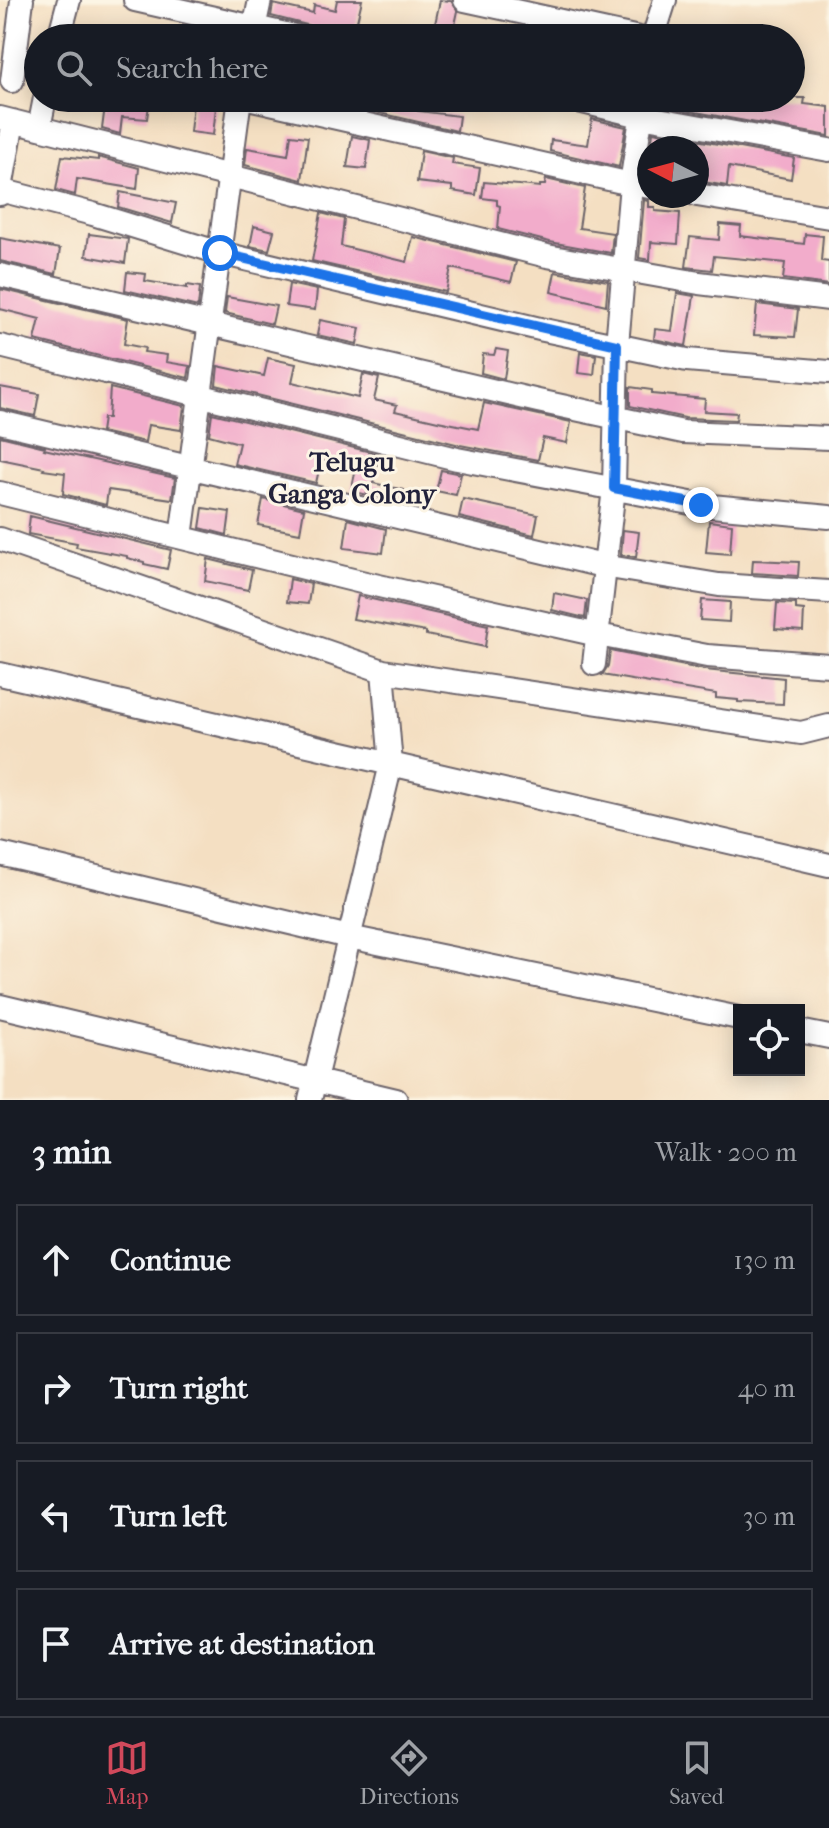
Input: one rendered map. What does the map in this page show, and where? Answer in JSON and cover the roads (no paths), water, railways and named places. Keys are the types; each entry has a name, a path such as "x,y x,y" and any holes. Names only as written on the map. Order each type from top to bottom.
{"street":[{"path":"12,81 22,0"},
{"path":"63,24 69,0"},
{"path":"135,0 179,5 229,24"},
{"path":"255,24 260,0"},
{"path":"465,0 575,24"},
{"path":"657,24 665,0"},
{"path":"39,128 42,112"},
{"path":"181,537 238,112"},
{"path":"311,112 637,184"},
{"path":"642,136 643,112"},
{"path":"665,112 829,150"},
{"path":"829,299 699,283 547,256 7,120 0,192 93,214 220,253 617,345 687,360 829,372"},
{"path":"709,197 829,217"},
{"path":"594,664 614,488 617,345 623,269 637,200"},
{"path":"0,275 211,326 683,432 829,438"},
{"path":"0,346 457,459 701,505 829,517"},
{"path":"0,422 603,566 719,585 829,592"},
{"path":"0,493 361,582 598,635 707,656 829,665"},
{"path":"0,539 383,671 801,733 829,726"},
{"path":"313,1090 391,764 383,671"},
{"path":"0,674 829,865"},
{"path":"0,854 349,937 733,1017"},
{"path":"0,1006 313,1090 396,1100"},
{"path":"805,1032 829,1037"}],"district":[{"name":"Telugu Ganga Colony","path":"352,477"}]}
